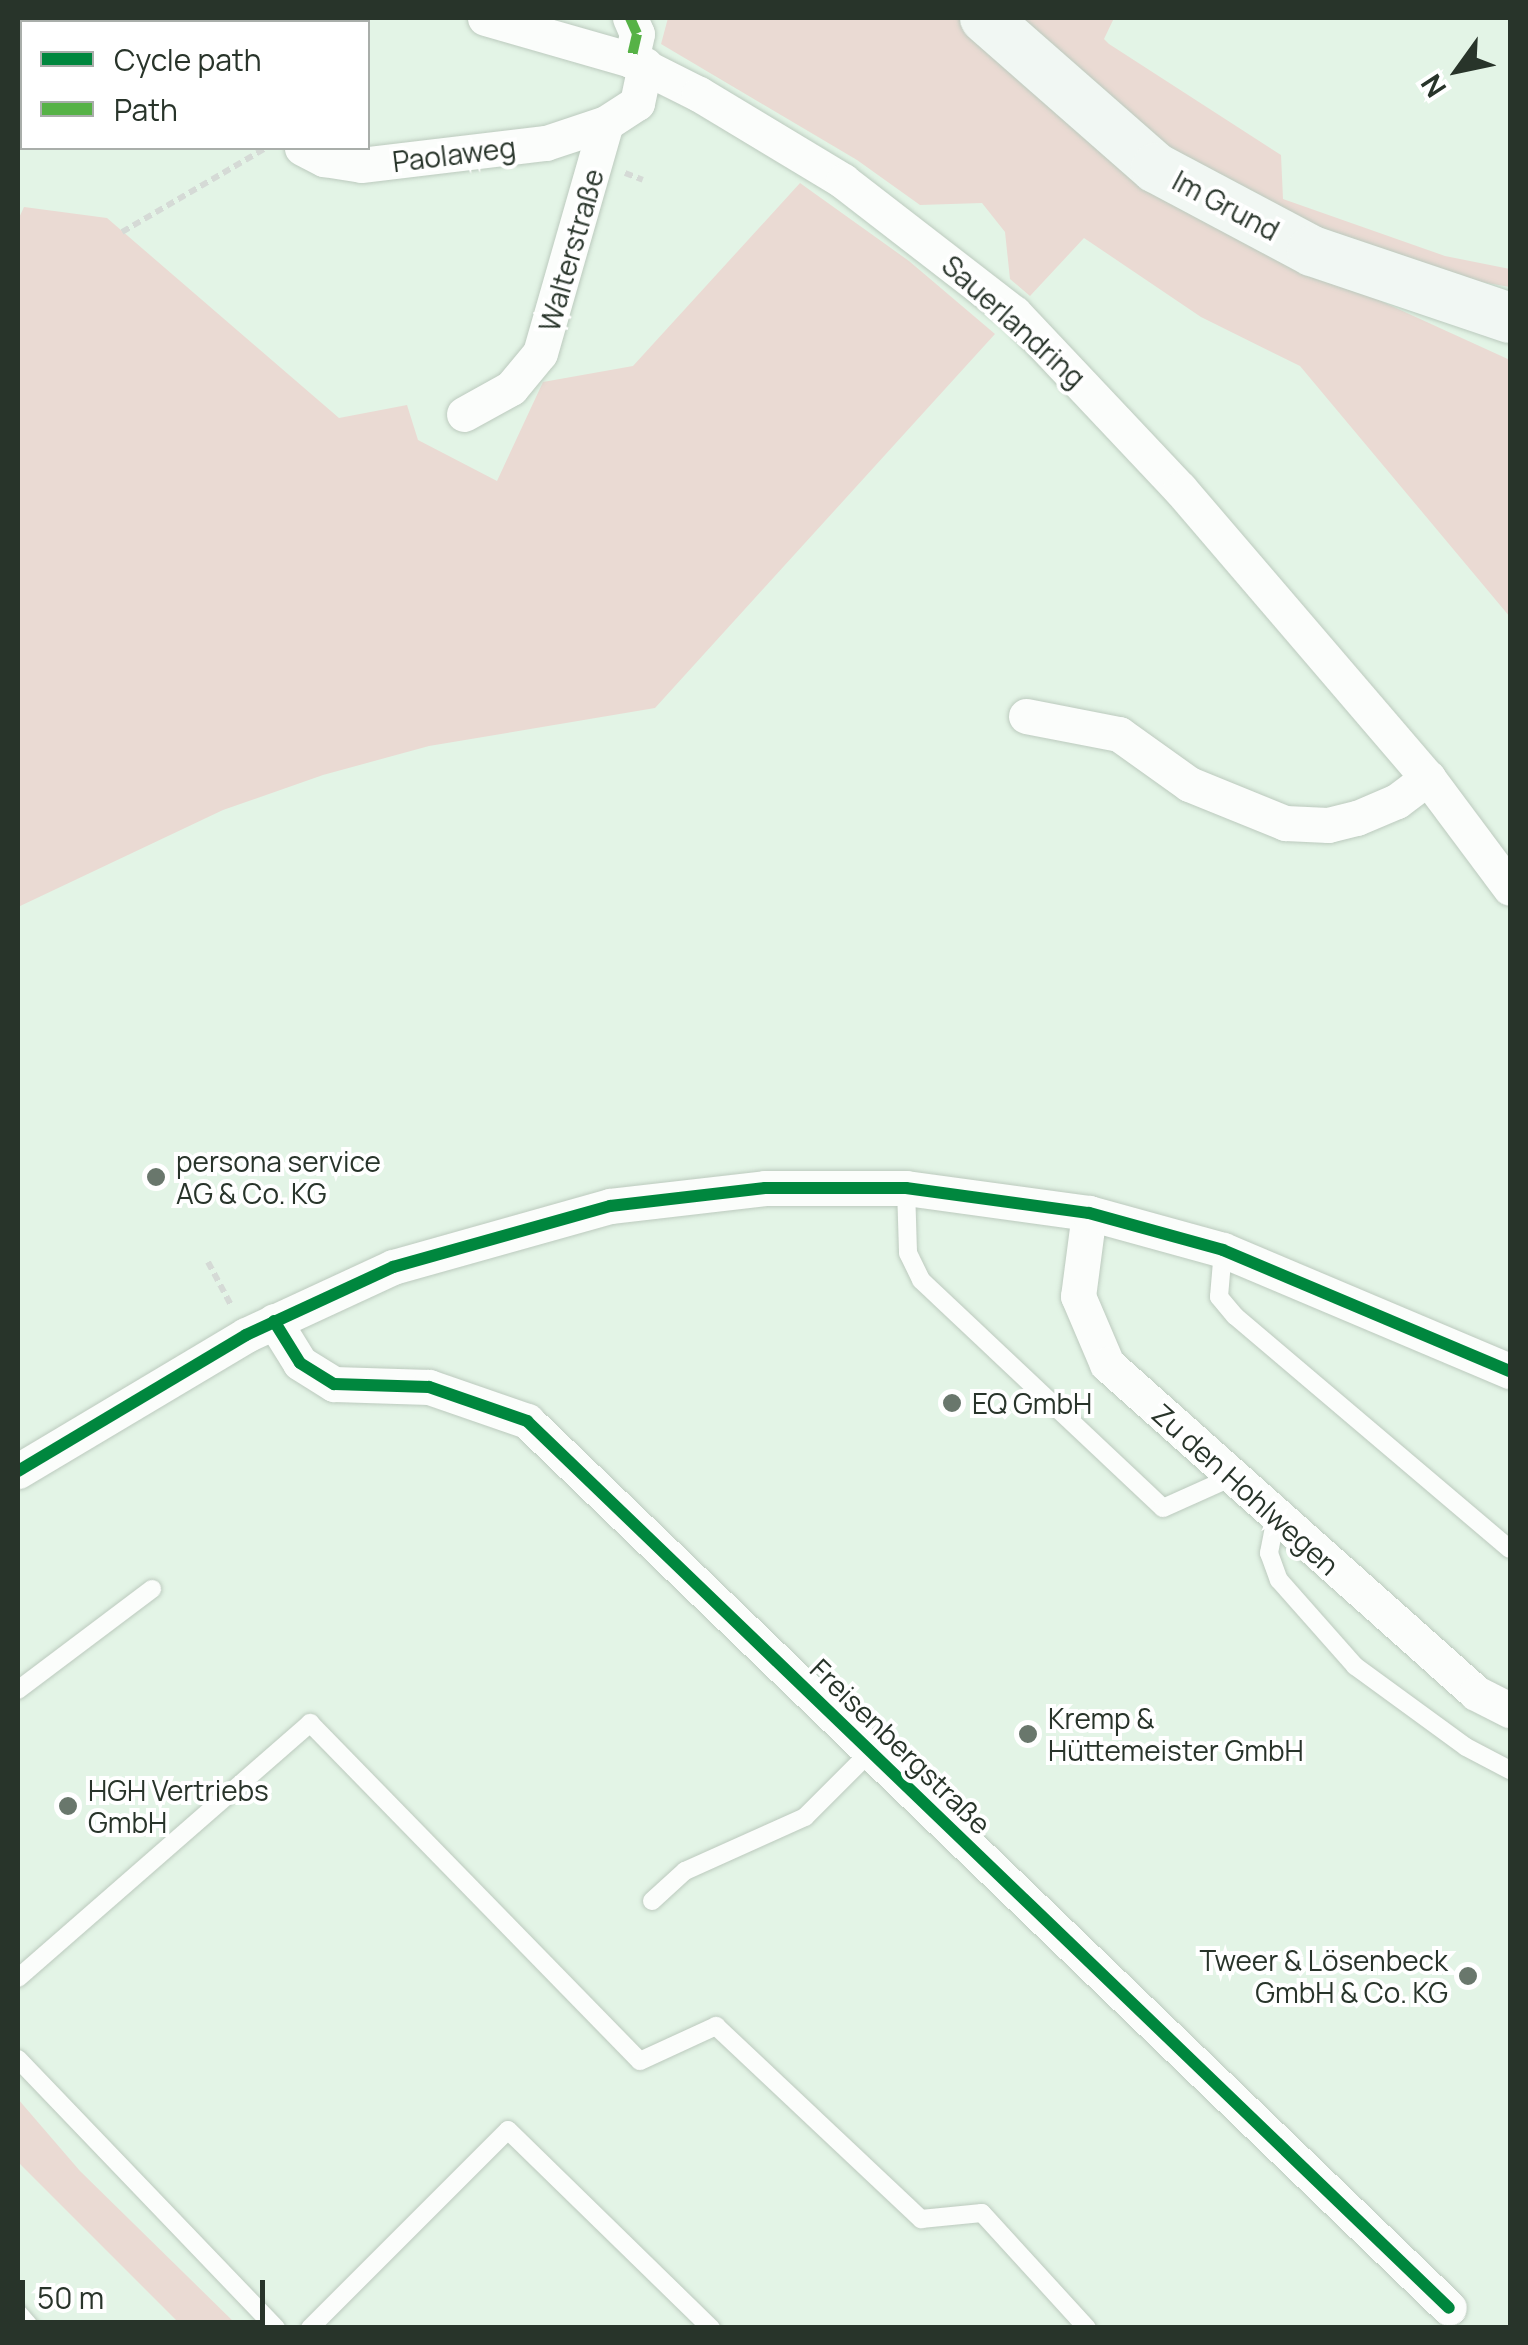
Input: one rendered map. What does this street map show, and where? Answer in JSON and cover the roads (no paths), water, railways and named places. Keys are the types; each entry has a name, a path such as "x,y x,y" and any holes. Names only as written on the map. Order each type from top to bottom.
{"main road":[{"name":"Im Grund","path":"985,18 1156,168 1312,251 1510,318"}],"street":[{"name":"Sauerlandring","path":"485,18 638,62 843,181 1014,314 1180,488 1428,778 1510,888"},
{"path":"630,18 637,34 638,62"},
{"name":"Walterstraße","path":"464,414 511,388 540,353 606,123 637,103 638,62"},
{"name":"Paolaweg","path":"306,150 324,159 361,164 546,143 606,123"},
{"path":"1026,716 1119,734 1189,784 1284,823 1328,825 1357,818 1397,801 1428,778"},
{"path":"18,1472 260,1328 393,1267 610,1206 765,1188 906,1188 1089,1213 1223,1250 1510,1371"},
{"name":"Zu den Hohlwegen","path":"1089,1213 1078,1296 1107,1364 1230,1478 1476,1693 1510,1710"},
{"name":"Freisenbergstraße","path":"260,1328 300,1363 334,1384 429,1386 527,1422 1449,2308"}],"lane":[{"path":"906,1188 908,1253 921,1280 1163,1508 1230,1478"},
{"path":"1223,1250 1219,1297 1235,1316 1510,1548"},
{"path":"1276,1517 1269,1553 1279,1580 1356,1666 1466,1747 1510,1770"},
{"path":"18,1690 152,1589"},
{"path":"18,1978 310,1723 640,2060 716,2026 922,2219 982,2214 1087,2328"},
{"path":"652,1901 685,1871 805,1817 871,1751"},
{"path":"18,2059 276,2328"},
{"path":"310,2328 508,2130 711,2328"},
{"path":"18,2313 31,2328"}],"place":[{"name":"persona service AG & Co. KG","path":"156,1177"},
{"name":"EQ GmbH","path":"952,1403"},
{"name":"Kremp & Hüttemeister GmbH","path":"1028,1734"},
{"name":"HGH Vertriebs GmbH","path":"68,1806"},
{"name":"Tweer & Lösenbeck GmbH & Co. KG","path":"1468,1976"}]}
